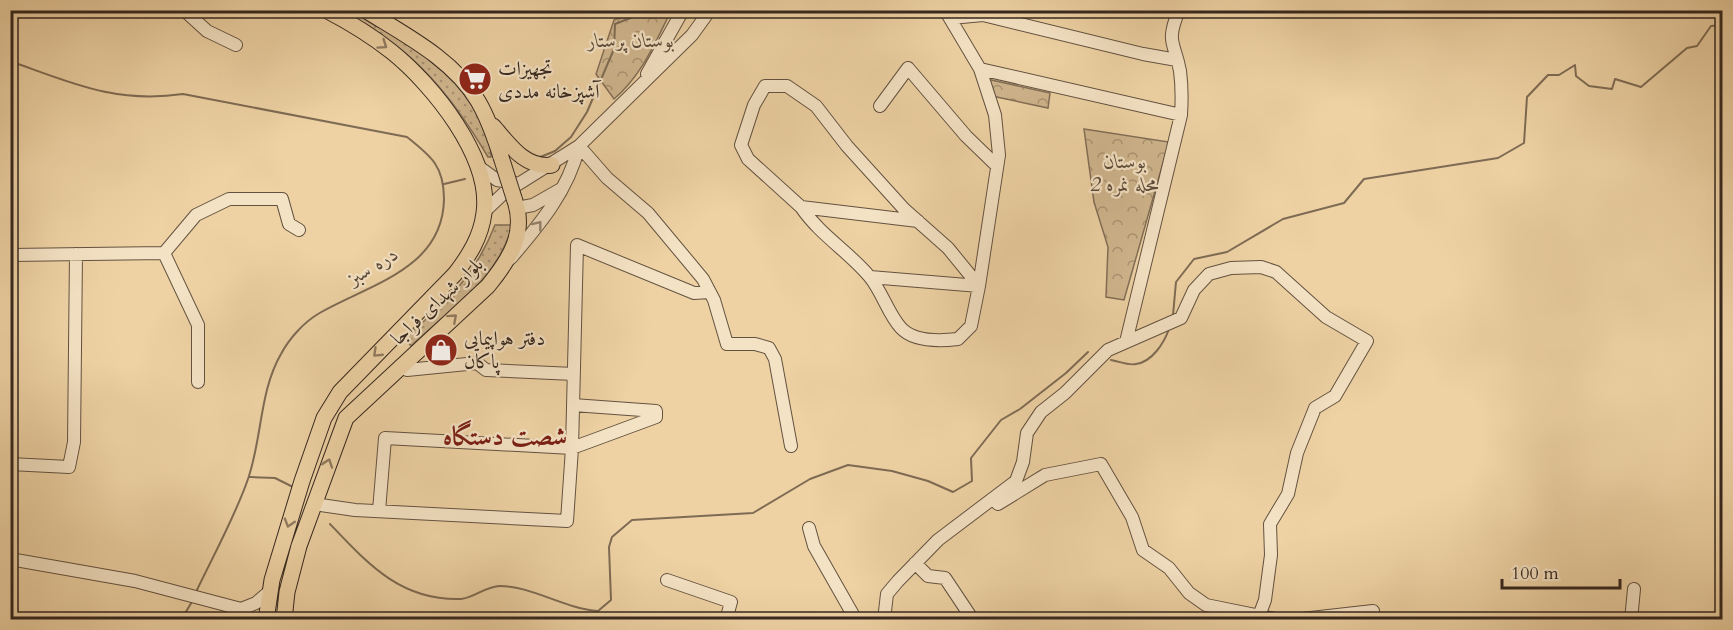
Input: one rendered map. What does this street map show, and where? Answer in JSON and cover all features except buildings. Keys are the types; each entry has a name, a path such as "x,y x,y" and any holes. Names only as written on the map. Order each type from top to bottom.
{"main road":[{"name":"بلوار شهدای فراجا","path":"284,620 287,592 314,504 345,418 488,285 508,261 519,227 515,194 478,100 462,79 443,61 365,10"},
{"name":"بلوار شهدای فراجا","path":"266,620 270,591 317,435 332,405 357,373 455,274 470,254 484,212 478,167 462,133 409,66 332,12"},
{"path":"488,121 524,160 541,167 552,165"}],"street":[{"path":"184,10 207,31 236,45"},
{"path":"644,80 683,10"},
{"path":"484,212 515,194 579,146 692,35 710,10"},
{"path":"1126,342 1182,115 1183,93 1177,60 1171,44 1173,24 1179,10"},
{"path":"979,286 948,248 918,221 847,146 816,106 787,86 765,86 754,105 741,145 748,159 801,207 813,225 870,277 901,328 914,337 942,341 958,339 971,326 979,286 999,155 994,115 980,69 948,14 985,13 1143,54 1177,60"},
{"path":"880,106 908,68 966,136 997,166"},
{"path":"980,69 1182,115"},
{"path":"508,261 542,222 565,186 573,169 579,146"},
{"path":"579,146 607,178 648,213 703,279 710,292 728,344 755,344 769,348 775,359 791,446"},
{"path":"478,167 533,205 565,186"},
{"path":"10,255 164,253 196,215 229,199 282,199 289,224 299,230"},
{"path":"801,207 918,221"},
{"path":"314,504 379,511 567,521 572,448 577,245 694,293 710,292"},
{"path":"164,253 198,325 198,382"},
{"path":"10,464 69,467 74,442 76,254"},
{"path":"884,620 887,594 915,563 938,540 1016,482 1023,462 1028,433 1041,412 1065,393 1108,350 1181,318 1194,290 1209,274 1231,268 1261,267 1276,272 1326,317 1367,341 1335,396 1315,408 1298,453 1288,494 1270,524 1271,555 1265,600 1259,616"},
{"path":"870,277 979,286"},
{"path":"400,366 407,370 477,363 486,370 574,374"},
{"path":"379,511 385,438 572,448 656,417 656,411 573,405"},
{"path":"982,507 995,505 1046,475 1101,464 1132,517 1143,550 1169,568 1189,592 1206,605 1280,620"},
{"path":"809,528 814,546 856,620"},
{"path":"10,559 165,589 222,603 241,609 252,620"},
{"path":"915,563 928,576 945,578 973,620"},
{"path":"667,580 731,602 726,620"},
{"path":"1631,620 1634,589"},
{"path":"241,609 256,603 270,591"},
{"path":"1293,620 1373,610"}],"green space":[{"path":"351,11 395,35 418,51 461,88 477,110 487,133 491,157 488,157 460,113 429,76 393,43 348,15"},
{"name":"بوستان پرستار","path":"636,11 671,11 640,69 614,99 596,74 614,20"},
{"path":"987,79 1050,93 1048,108 992,96"},
{"name":"بوستان محله نمره 2","path":"1084,129 1169,142 1124,300 1106,297 1108,247 1094,202"},
{"path":"495,225 512,225 496,262 471,292 411,346 405,338 458,288 478,260"}],"waterway":[{"path":"538,158 555,151 571,137 587,112 614,49 615,24 651,10"},
{"path":"1173,315 1176,282 1194,259 1227,252 1283,219 1344,203 1364,179 1498,158 1524,143 1527,97 1548,75 1559,75 1575,65 1576,76 1589,86 1612,89 1615,79 1641,87 1687,48 1697,46 1711,26 1722,25"},
{"name":"دره سبز","path":"10,61 74,84 115,94 136,96 183,94 407,137 429,156 442,178 444,199 440,223 431,243 417,259 379,284 312,318 284,348 269,383 253,461 244,490 196,592"},
{"path":"444,184 465,179"},
{"path":"1111,360 1127,364 1147,360 1161,346 1169,329"},
{"path":"330,524 372,566 403,587 421,594 461,599 495,587 512,587 573,606 598,611 611,600 609,547 612,537 632,520 753,513 810,479 848,465 892,471 928,481 953,492 972,481 971,458 1001,420 1020,409 1066,373 1088,352"},
{"path":"250,477 275,478 293,487"},
{"name":"دره سبز","path":"181,620 193,600"}],"place":[{"name":"تجهیزات آشپزخانه مددی","path":"475,79"},
{"name":"دفتر هواپیمایی پاکان","path":"441,350"}],"district":[{"name":"شصت دستگاه","path":"505,436"}]}
